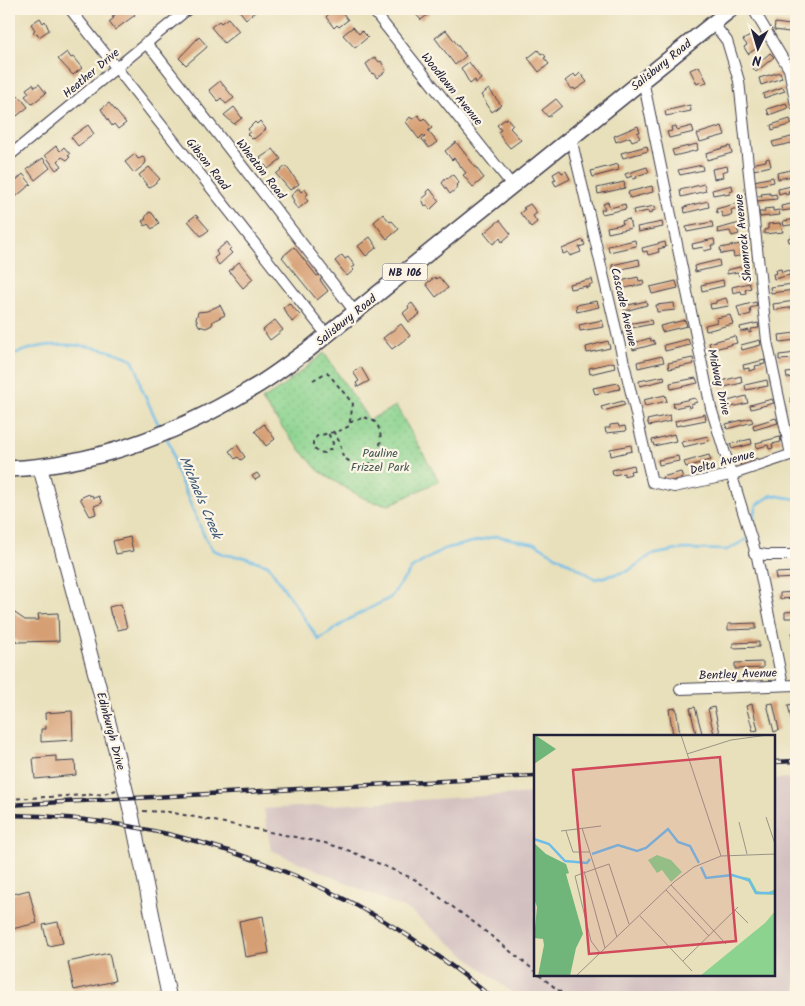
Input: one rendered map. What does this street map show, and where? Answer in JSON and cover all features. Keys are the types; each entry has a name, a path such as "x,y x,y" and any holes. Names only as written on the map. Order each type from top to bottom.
{"main road":[{"name":"Salisbury Road","path":"9,468 40,467 97,455 145,442 192,422 252,389 308,350 731,9"}],"street":[{"name":"Gibson Road","path":"70,9 326,334"},
{"name":"Heather Drive","path":"9,156 188,9"},
{"name":"Woodlawn Avenue","path":"372,9 512,185"},
{"path":"753,9 790,69 796,105"},
{"name":"Shamrock Avenue","path":"714,22 727,41 738,81 767,341 794,454"},
{"name":"Wheaton Road","path":"146,43 355,312"},
{"name":"Midway Drive","path":"643,80 711,408 754,553 757,557 783,685"},
{"name":"Cascade Avenue","path":"571,138 652,482"},
{"name":"Delta Avenue","path":"652,482 674,487 730,475 794,454"},
{"name":"Edinburgh Drive","path":"40,467 125,785 169,997"},
{"path":"754,553 796,555"},
{"name":"Bentley Avenue","path":"680,689 796,685"}],"path":[{"path":"313,380 327,372 353,404 348,426 342,430 328,433 317,436 313,442 313,448 318,452 324,453 332,448 333,443 328,433"},
{"path":"334,432 340,443 343,457 356,466 368,465 379,448 381,438 379,429 375,422 364,416 349,423"},
{"path":"9,799 104,794 113,792 125,785"},
{"path":"131,812 169,812 350,850 416,880 534,970"},
{"path":"540,976 567,997"}],"shaded area":[{"path":"796,778 796,997 517,997 410,911 271,850 264,809 534,793 534,976 775,976 775,779"}],"green space":[{"name":"Pauline Frizzel Park","path":"324,353 369,420 396,406 439,481 389,505 369,501 318,470 291,439 262,400 282,387"}],"building":[{"path":"124,9 131,9 135,15 115,30 109,22 114,18 112,17 115,15 114,13"},
{"path":"238,9 258,9 246,19"},
{"path":"334,9 340,9 348,20 339,27 337,25 334,28 326,17"},
{"path":"411,9 427,9 430,13 421,20"},
{"path":"765,9 780,9 768,14"},
{"path":"40,18 43,23 45,21 49,30 39,37 37,33 34,34 35,30 31,24"},
{"path":"228,18 239,31 224,43 211,27 219,21 221,23"},
{"path":"775,23 790,25 789,32 774,30"},
{"path":"353,27 359,34 362,31 368,37 355,48 343,35"},
{"path":"446,30 466,56 455,65 435,38"},
{"path":"752,35 760,46 748,54 744,47 747,45 743,40"},
{"path":"199,37 207,46 186,65 179,58"},
{"path":"538,50 541,54 543,53 546,57 544,58 549,64 539,72 528,58"},
{"path":"67,52 82,68 73,75 58,59"},
{"path":"770,53 774,57 756,72 753,68"},
{"path":"375,57 379,62 381,61 386,71 377,78 366,64"},
{"path":"469,62 481,79 476,83 475,80 470,84 461,68"},
{"path":"699,66 707,82 702,85 701,82 697,84 690,70"},
{"path":"780,72 782,78 761,85 759,78"},
{"path":"580,73 587,82 575,90 574,88 572,89 565,81 574,74 576,77"},
{"path":"220,81 234,98 226,104 221,98 218,101 209,90"},
{"path":"33,84 35,87 39,84 46,93 32,104 25,96 29,93 26,89"},
{"path":"783,87 785,91 764,98 763,94"},
{"path":"489,89 501,105 492,112 481,95"},
{"path":"14,93 28,107 17,116 9,106 11,101 9,98"},
{"path":"556,99 562,106 548,117 542,110"},
{"path":"109,103 126,123 118,129 114,124 112,126 101,109"},
{"path":"786,103 788,108 769,115 767,109"},
{"path":"690,105 691,111 666,116 665,111"},
{"path":"234,107 242,118 234,124 224,115"},
{"path":"9,112 14,119 9,124"},
{"path":"418,115 422,120 424,118 432,128 428,131 437,142 429,148 422,139 425,137 423,135 419,139 406,122 410,117 412,119"},
{"path":"507,118 513,125 510,128 521,140 510,148 500,136 498,132 501,130 497,125"},
{"path":"790,119 792,124 772,130 771,125"},
{"path":"260,121 266,129 252,139 247,134 250,132 248,129 255,122 257,124"},
{"path":"88,125 94,134 78,146 71,137"},
{"path":"638,126 640,132 637,133 640,138 632,141 630,137 616,142 614,136"},
{"path":"676,126 677,130 692,126 694,132 669,138 667,132 672,131 671,127"},
{"path":"722,126 725,135 700,142 697,134"},
{"path":"795,136 796,142 774,147 772,142"},
{"path":"456,142 484,178 473,187 463,175 466,173 454,158 452,160 445,151"},
{"path":"697,144 698,150 674,156 672,150"},
{"path":"56,146 60,151 64,147 70,154 68,156 70,157 67,160 62,157 58,161 62,166 56,170 45,155"},
{"path":"647,146 648,151 623,158 621,153"},
{"path":"730,146 732,153 707,160 706,153"},
{"path":"273,149 281,159 268,169 260,158"},
{"path":"135,154 138,159 143,157 146,161 134,173 125,162"},
{"path":"43,158 50,168 35,180 27,169"},
{"path":"769,158 771,166 754,170 753,165 766,161"},
{"path":"618,164 619,170 593,177 591,171"},
{"path":"702,165 703,170 680,175 678,170"},
{"path":"286,166 299,184 290,190 276,174"},
{"path":"727,166 728,170 722,172 723,177 714,179 712,169"},
{"path":"149,167 160,179 149,188 139,175"},
{"path":"647,167 649,172 636,176 637,178 633,179 632,176 627,178 625,174"},
{"path":"796,169 796,175 778,179 777,173"},
{"path":"560,170 562,173 566,171 570,179 556,186 553,181 556,180 553,174"},
{"path":"23,174 31,184 13,199 9,193 9,187"},
{"path":"453,175 459,183 456,186 457,188 450,194 442,183 446,178"},
{"path":"773,177 774,182 755,186 754,181"},
{"path":"624,182 625,188 598,194 597,188"},
{"path":"704,184 706,191 681,197 680,190"},
{"path":"732,185 733,191 729,192 730,194 713,195 712,190"},
{"path":"796,185 796,190 788,191 789,194 786,195 785,192 779,194 778,189"},
{"path":"652,186 653,192 630,198 628,192"},
{"path":"297,189 301,192 305,189 308,194 305,197 308,201 298,209 293,203 294,201 291,196"},
{"path":"430,189 439,201 430,210 427,205 425,206 422,199 428,194 427,192"},
{"path":"770,193 770,195 776,194 777,199 757,201 756,196"},
{"path":"708,201 709,207 685,213 684,207"},
{"path":"608,202 610,208 625,204 626,209 602,214 601,210 605,209 603,204"},
{"path":"738,203 739,207 731,210 732,215 723,217 721,212 717,213 716,209"},
{"path":"796,203 796,209 782,211 781,206"},
{"path":"530,204 537,213 533,216 537,222 531,227 520,213 525,209 523,208"},
{"path":"655,206 656,210 652,211 652,213 649,214 648,211 634,214 633,210"},
{"path":"773,208 773,211 779,210 780,215 760,217 759,212 765,212 764,209"},
{"path":"149,212 152,213 159,223 152,229 148,224 145,226 142,221 146,219"},
{"path":"383,214 399,229 387,239 374,222"},
{"path":"196,215 209,230 201,236 188,221"},
{"path":"629,219 631,228 608,233 607,227 623,224 622,221"},
{"path":"796,219 796,224 784,226 783,221"},
{"path":"500,220 511,234 502,242 500,238 493,244 484,233"},
{"path":"662,222 663,227 638,232 637,227"},
{"path":"712,222 713,227 687,232 686,227"},
{"path":"740,223 741,228 737,229 739,234 732,236 730,231 718,233 717,229"},
{"path":"780,223 783,232 764,234 764,230 768,229 768,224"},
{"path":"796,236 796,241 789,242 788,238"},
{"path":"370,237 377,247 366,256 358,246"},
{"path":"714,239 715,245 711,245 712,249 704,251 703,247 693,249 692,244"},
{"path":"583,240 585,245 579,247 581,252 570,256 568,252 563,254 562,249"},
{"path":"635,240 636,246 609,252 608,246"},
{"path":"227,242 232,253 219,265 214,258 218,255 216,251"},
{"path":"665,242 666,247 658,249 659,252 648,255 647,251 643,252 642,248"},
{"path":"746,243 747,249 742,250 744,255 734,257 733,252 721,254 720,248"},
{"path":"294,247 317,276 319,275 322,278 320,280 328,291 317,300 282,257"},
{"path":"791,252 796,252 796,256 791,257"},
{"path":"342,255 345,259 348,257 355,266 352,268 354,270 347,276 335,261"},
{"path":"639,259 640,265 613,271 612,265"},
{"path":"719,260 720,266 695,272 694,266"},
{"path":"239,262 253,279 243,288 229,271"},
{"path":"748,265 749,270 743,271 744,275 739,276 738,272 727,274 727,270"},
{"path":"781,269 782,272 789,270 790,275 774,279 773,274 777,273 776,270"},
{"path":"435,277 436,279 439,277 448,288 436,297 426,284"},
{"path":"638,277 639,281 643,280 644,284 621,289 620,281"},
{"path":"592,279 593,284 589,285 590,287 570,289 569,284"},
{"path":"723,280 724,286 702,291 701,285"},
{"path":"676,281 678,288 652,294 650,287"},
{"path":"749,283 751,288 745,290 746,293 742,294 741,291 733,293 732,287"},
{"path":"793,284 794,290 771,293 770,287"},
{"path":"726,298 729,306 711,309 710,304"},
{"path":"597,301 599,307 577,312 576,305"},
{"path":"646,301 647,305 625,311 624,306"},
{"path":"795,301 796,307 774,310 773,304"},
{"path":"756,302 757,306 750,308 751,314 740,317 737,307"},
{"path":"289,303 300,315 292,322 283,308"},
{"path":"412,303 420,314 409,322 403,313"},
{"path":"674,303 675,310 657,312 656,305"},
{"path":"220,305 225,315 213,321 212,325 206,328 199,326 196,319 198,312 207,311"},
{"path":"730,315 733,324 706,331 705,325 717,322 716,318"},
{"path":"275,320 283,330 270,340 263,330"},
{"path":"602,320 604,327 580,331 579,325"},
{"path":"651,320 652,324 627,329 626,324"},
{"path":"685,320 687,326 662,332 660,326"},
{"path":"758,323 759,328 751,329 752,332 749,333 749,330 741,332 740,327"},
{"path":"401,324 410,336 392,349 383,338"},
{"path":"796,333 796,340 780,342 779,335"},
{"path":"735,336 737,343 711,350 709,343"},
{"path":"650,338 655,344 633,350 632,345"},
{"path":"688,339 690,345 665,351 664,345"},
{"path":"760,340 761,345 742,350 741,345"},
{"path":"608,341 610,348 587,353 586,347"},
{"path":"796,353 796,359 779,360 779,355"},
{"path":"662,356 664,362 638,368 637,362"},
{"path":"693,358 694,364 669,369 668,363"},
{"path":"765,360 765,364 755,366 756,369 749,371 749,368 744,369 743,365"},
{"path":"614,362 615,368 590,374 589,368"},
{"path":"361,367 369,381 358,387 356,383 359,381 353,372"},
{"path":"796,372 796,377 787,378 786,373"},
{"path":"664,376 665,380 640,386 639,381"},
{"path":"741,376 742,383 720,388 718,382"},
{"path":"696,378 698,383 671,389 670,383"},
{"path":"767,380 768,386 746,390 745,385"},
{"path":"618,383 620,389 595,394 593,388"},
{"path":"794,392 796,392 796,402 791,403 790,398 795,397"},
{"path":"665,395 667,401 645,406 643,400"},
{"path":"746,396 748,403 723,409 721,403"},
{"path":"695,398 697,402 691,404 692,407 689,408 688,405 674,408 673,403"},
{"path":"772,399 774,403 751,409 750,405"},
{"path":"623,401 625,405 603,411 601,407"},
{"path":"705,414 706,420 676,426 675,421"},
{"path":"670,415 671,421 649,426 647,420"},
{"path":"751,418 753,422 727,429 726,424"},
{"path":"776,418 778,423 754,430 753,425"},
{"path":"264,424 275,439 266,446 255,431"},
{"path":"618,424 619,427 625,426 626,431 606,433 605,428"},
{"path":"674,434 676,441 654,446 652,440"},
{"path":"708,436 709,441 683,447 681,442"},
{"path":"780,437 781,442 772,444 773,448 769,449 768,445 757,448 756,443"},
{"path":"751,439 752,444 732,449 730,444"},
{"path":"237,445 245,457 241,460 238,457 235,459 229,451"},
{"path":"631,445 632,451 611,456 610,449"},
{"path":"709,455 711,460 686,467 684,462"},
{"path":"678,456 679,461 659,465 658,460"},
{"path":"758,458 759,464 741,467 740,462"},
{"path":"634,465 635,470 630,471 631,474 624,476 624,473 613,475 612,470"},
{"path":"681,472 683,478 664,483 662,477"},
{"path":"257,473 260,477 255,480 252,476"},
{"path":"89,494 94,498 99,496 102,503 94,506 96,514 90,516 80,498"},
{"path":"130,537 133,551 116,554 113,541"},
{"path":"796,572 796,578 776,579 775,573"},
{"path":"796,592 796,598 780,599 780,593"},
{"path":"121,604 127,628 118,630 109,607"},
{"path":"9,609 25,620 39,620 38,614 58,613 59,641 18,642 9,635"},
{"path":"796,611 796,618 785,618 785,612"},
{"path":"756,623 756,629 728,630 728,624"},
{"path":"792,633 796,633 796,639 792,639"},
{"path":"759,642 759,647 733,648 733,643"},
{"path":"763,662 763,668 735,669 735,663"},
{"path":"773,703 779,730 774,732 767,704"},
{"path":"752,704 758,730 753,731 746,706"},
{"path":"794,704 796,731 794,732 788,705"},
{"path":"695,707 702,733 696,734 690,708"},
{"path":"714,707 720,733 714,734 708,709"},
{"path":"676,708 680,735 673,735 669,709"},
{"path":"72,711 73,740 41,742 41,729 46,729 45,713"},
{"path":"56,756 56,762 75,761 76,775 35,779 33,758"},
{"path":"29,890 37,923 12,929 9,913 9,895"},
{"path":"263,916 269,953 245,957 239,921"},
{"path":"58,922 63,943 48,946 43,925"},
{"path":"109,953 115,981 74,990 68,962"}],"waterway":[{"name":"Michaels Creek","path":"9,355 43,346 77,345 111,351 132,359 138,372 141,387 160,428"},
{"name":"Michaels Creek","path":"166,437 171,446 175,468 206,540 213,550 268,565 319,640 351,618 390,598 412,568 444,549 497,536 536,544 596,579 628,571 651,555 683,549 727,550 749,538"},
{"name":"Michaels Creek","path":"752,525 757,505 772,495 796,499"}],"railway":[{"path":"775,762 796,761"},
{"path":"9,805 534,776"},
{"path":"9,815 75,819 140,828 204,843 266,864 326,890 384,921 439,957 491,997"}]}
